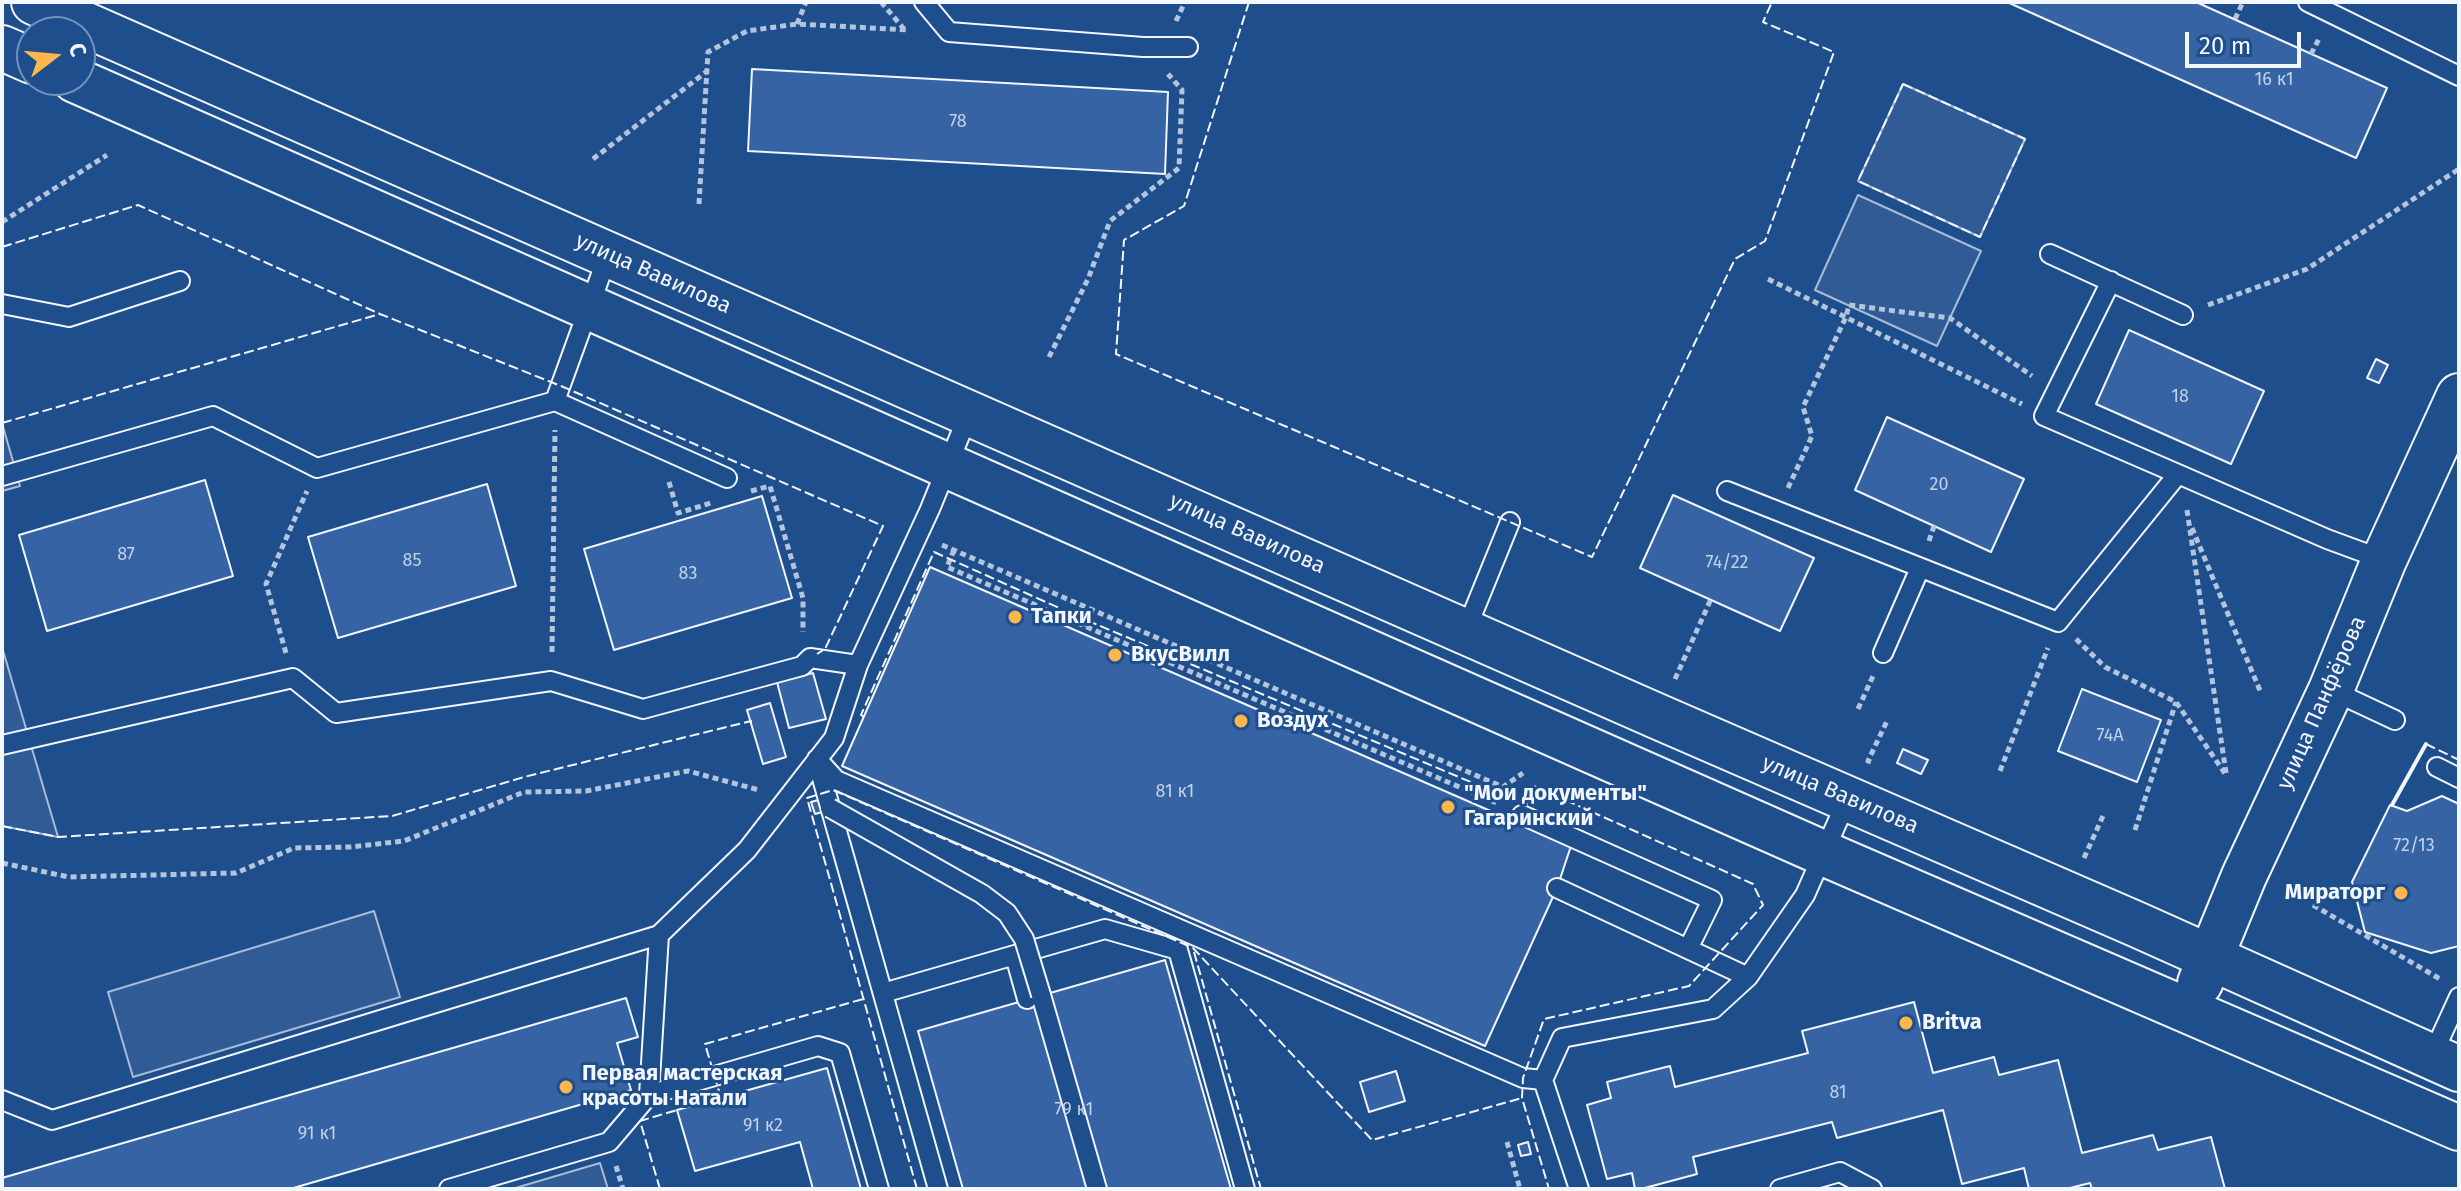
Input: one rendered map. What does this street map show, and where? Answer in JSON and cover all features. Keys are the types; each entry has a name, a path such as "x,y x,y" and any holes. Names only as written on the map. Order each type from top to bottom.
{"street":[{"name":"улица Вавилова","path":"34,2 2445,1063"},
{"path":"96,89 1823,853 2459,1128"},
{"name":"улица Панфёрова","path":"2188,1011 2244,876 2331,690 2384,560 2459,396"}],"lane":[{"path":"924,2 949,32 1143,47 1188,47"},
{"path":"2308,2 2459,76"},
{"path":"2050,254 2183,315"},
{"path":"555,401 608,255"},
{"path":"2,304 69,317 180,281"},
{"path":"2111,281 2044,416 2327,539 2384,560"},
{"path":"2,476 213,416 317,468 555,401 727,478"},
{"path":"2,1100 52,1120 659,935 747,850 834,738 858,665 930,509 969,413"},
{"path":"1727,491 2058,622 2178,474"},
{"path":"1466,630 1510,522"},
{"path":"1883,653 1920,568"},
{"path":"2,745 293,678 336,713 551,681 643,709 802,666 810,658 858,665"},
{"path":"2331,690 2395,720"},
{"path":"817,759 938,1189"},
{"path":"817,759 836,780 1523,1078 1543,1080"},
{"path":"2437,767 2459,778"},
{"path":"1579,1189 1543,1080 1562,1038 1713,1009 1748,977 1805,895 1848,798"},
{"path":"830,808 982,894 1007,913 1024,939 1034,997"},
{"path":"1522,815 1712,900 1688,949"},
{"path":"1557,888 1748,977"},
{"path":"883,993 1105,929 1178,950 1245,1189"},
{"path":"649,1095 659,935"},
{"path":"1015,956 1034,997 1097,1189"},
{"path":"2445,1063 2459,997"},
{"path":"449,1189 609,1142 649,1095 818,1046 840,1053 879,1189"},
{"path":"1780,1189 1840,1172 1872,1189"}],"path":[{"path":"797,24 806,2"},
{"path":"881,2 904,29"},
{"path":"2235,19 2243,2"},
{"path":"699,204 708,52 747,31 797,24 949,32"},
{"path":"2311,54 2320,36"},
{"path":"593,159 707,72"},
{"path":"1049,357 1088,279 1110,221 1179,168 1182,90"},
{"path":"2,222 107,155"},
{"path":"2183,315 2307,269 2459,169"},
{"path":"1768,279 2044,416"},
{"path":"1777,511 1812,436 1803,407 1849,305 1950,318 2055,393"},
{"path":"551,681 555,401"},
{"path":"658,447 678,513 724,499"},
{"path":"293,678 266,584 317,468"},
{"path":"2000,771 2058,622 2105,667 2176,702 2226,775 2189,519 2178,474"},
{"path":"739,495 770,486 803,598 802,666"},
{"path":"2189,519 2261,693"},
{"path":"933,541 1503,787 1523,773"},
{"path":"954,550 947,567 1522,815"},
{"path":"1694,637 1711,599"},
{"path":"1083,626 1090,609"},
{"path":"1858,709 1866,692"},
{"path":"2135,830 2176,702"},
{"path":"1882,767 1868,761 1887,721"},
{"path":"2,863 69,877 236,873 294,848 350,847 404,841 524,792 586,791 688,771 787,797"},
{"path":"2070,852 2085,858 2103,816"},
{"path":"2313,905 2446,982"},
{"path":"1507,1142 1520,1189"}],"shaded area":[{"path":"1903,84 2025,139 1980,237 1858,181"},
{"path":"1858,195 1981,251 1937,346 1815,290"},
{"path":"2,423 20,486 2,491"},
{"path":"2,647 58,837 2,826"},
{"path":"374,911 400,997 133,1077 108,992"},
{"path":"600,1163 608,1189 512,1189"}],"building":[{"path":"2007,2 2196,2 2387,88 2356,158"},
{"path":"752,69 1168,92 1165,174 748,151"},
{"path":"2129,330 2264,391 2231,464 2096,404"},
{"path":"2376,359 2388,365 2379,383 2367,378"},
{"path":"1887,417 2024,479 1991,552 1855,490"},
{"path":"205,480 233,576 47,631 19,535"},
{"path":"487,484 516,586 338,638 308,537"},
{"path":"1673,495 1814,558 1780,631 1640,568"},
{"path":"762,496 792,598 614,650 584,549"},
{"path":"930,567 1571,846 1557,888 1485,1046 842,766"},
{"path":"813,673 826,719 789,728 777,682"},
{"path":"2082,689 2161,720 2137,782 2058,751"},
{"path":"770,703 786,757 763,764 747,710"},
{"path":"1903,749 1928,760 1921,774 1897,763"},
{"path":"2442,796 2459,804 2459,946 2431,953 2365,932 2352,882 2390,805 2407,811"},
{"path":"822,799 826,811 815,814 811,802"},
{"path":"1165,960 1231,1189 963,1189 918,1031"},
{"path":"626,998 638,1037 617,1043 631,1090 290,1189 2,1189 2,1178"},
{"path":"1914,1002 1933,1073 1994,1057 1999,1075 2058,1060 2082,1153 2153,1135 2158,1150 2211,1137 2225,1189 2092,1189 2090,1183 2066,1189 2029,1189 2024,1168 1962,1184 1943,1110 1837,1138 1832,1122 1693,1157 1697,1174 1641,1189 1635,1189 1632,1173 1607,1179 1587,1105 1611,1098 1607,1082 1670,1066 1675,1087 1808,1053 1802,1031"},
{"path":"827,1068 861,1189 813,1189 800,1142 695,1171 677,1110"},
{"path":"1396,1071 1405,1101 1369,1112 1360,1082"},
{"path":"1528,1142 1531,1154 1521,1156 1518,1145"}],"fence":[{"path":"1249,2 1184,206 1124,240 1116,354 1592,557 1735,259 1765,241 1834,52 1763,22 1772,2"},
{"path":"1903,84 2025,139 1980,237 1858,181 1903,84"},
{"path":"2,247 138,205 380,314"},
{"path":"2,423 380,314 561,386 883,526 825,649 817,654"},
{"path":"864,717 861,715 934,552 1086,620 1485,788"},
{"path":"2,826 58,837 392,816 524,777 751,721 751,724"},
{"path":"2426,744 2459,760"},
{"path":"1526,806 1534,786 1753,884 1763,905 1689,986 1544,1019 1523,1078 1522,1098 1549,1189"},
{"path":"917,1189 807,798 833,790 1193,948 1372,1140 1522,1098"},
{"path":"1194,952 1261,1189"},
{"path":"721,1098 705,1044 863,999"},
{"path":"660,1189 640,1121 677,1110"}],"wall":[{"path":"2392,805 2426,744"}],"place":[{"name":"Тапки","path":"1015,617"},
{"name":"ВкусВилл","path":"1115,655"},
{"name":"Воздух","path":"1241,721"},
{"name":"\"Мои документы\" Гагаринский","path":"1448,807"},
{"name":"Мираторг","path":"2401,893"},
{"name":"Britva","path":"1906,1023"},
{"name":"Первая мастерская красоты Натали","path":"566,1087"}]}
